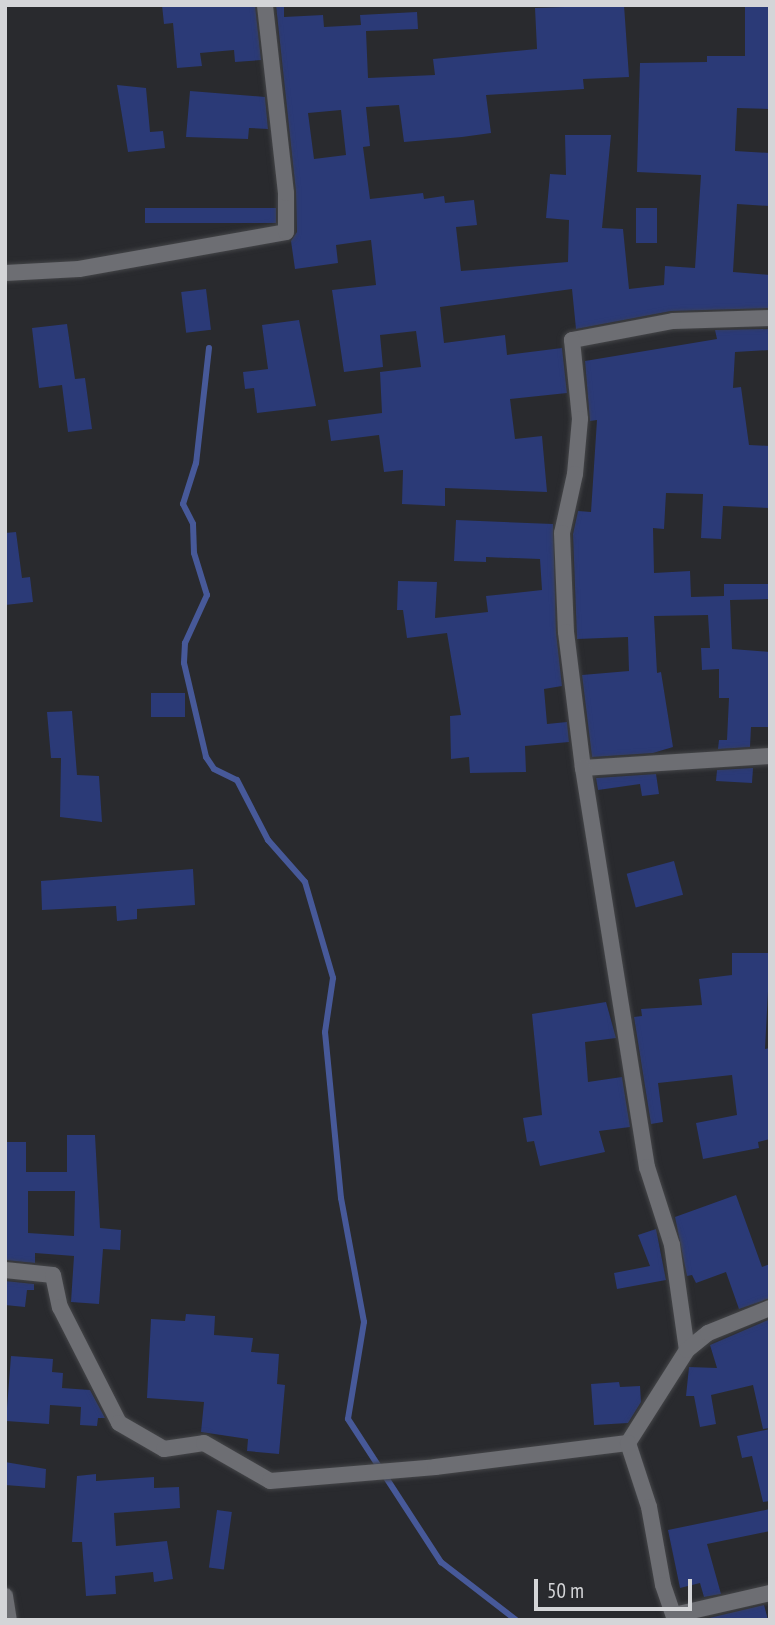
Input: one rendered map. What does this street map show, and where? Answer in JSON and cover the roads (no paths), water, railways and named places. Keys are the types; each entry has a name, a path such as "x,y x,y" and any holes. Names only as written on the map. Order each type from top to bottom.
{"street":[{"path":"5,273 79,269 286,232 286,193 265,5"},
{"path":"687,1350 672,1245 647,1167 583,768 566,632 562,533 575,474 580,419 572,340 673,321 770,318"},
{"path":"583,768 770,756"},
{"path":"5,1270 54,1275 60,1307 119,1423 164,1449 204,1443 270,1481 435,1467 628,1443"},
{"path":"628,1443 687,1350 708,1333 770,1308"},
{"path":"628,1443 649,1507 675,1618 770,1593"},
{"path":"5,1596 9,1620"}],"waterway":[{"path":"209,348 196,463 183,504 193,524 194,553 207,595 185,643 184,663 206,757 214,769 237,780 268,840 305,882 333,978 325,1032 341,1198 364,1322 348,1419 441,1562 516,1620"}]}
